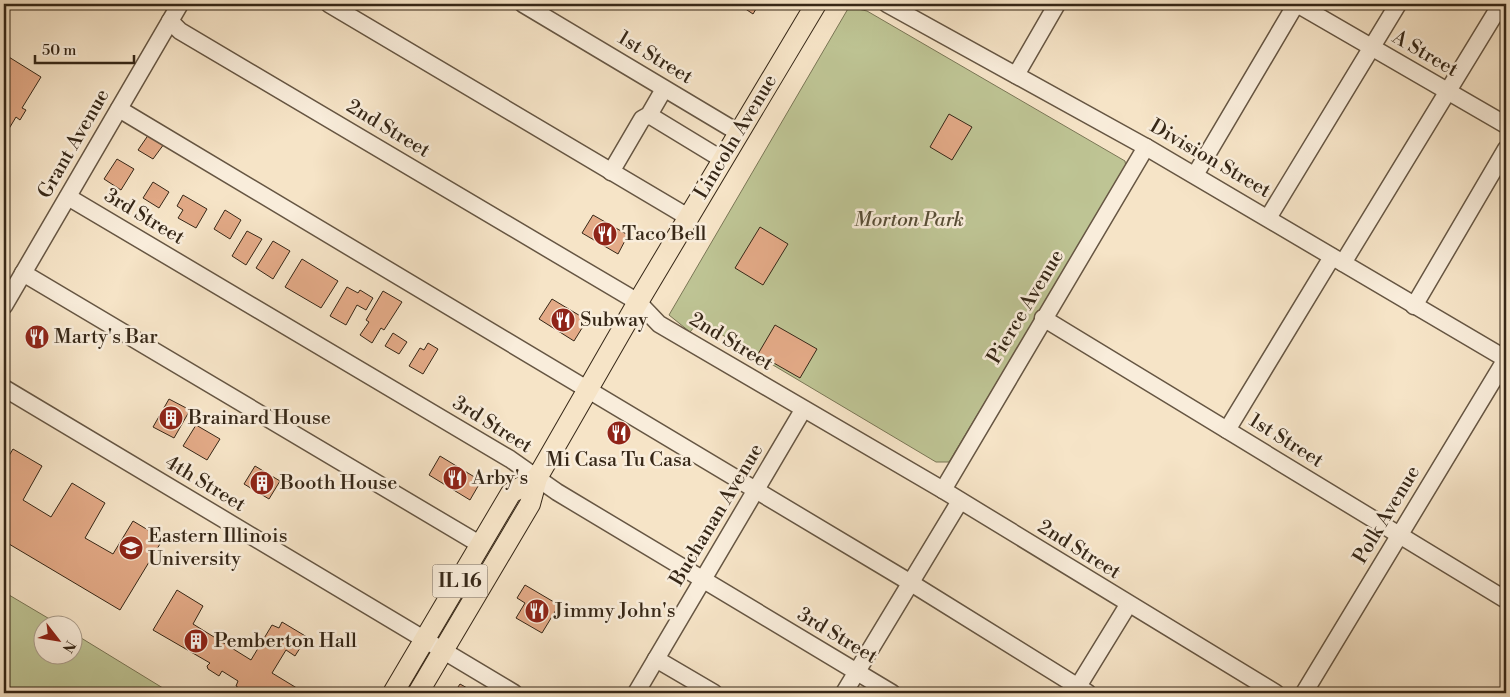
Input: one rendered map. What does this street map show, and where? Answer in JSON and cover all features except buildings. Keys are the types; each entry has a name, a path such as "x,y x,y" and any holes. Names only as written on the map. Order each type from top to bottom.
{"main road":[{"name":"Lincoln Avenue","path":"418,693 530,504 537,478 638,302 816,4"},
{"name":"Lincoln Avenue","path":"393,693 511,494 537,478"}],"street":[{"name":"Grant Avenue","path":"4,306 180,4"},
{"path":"329,4 613,168 688,218"},
{"name":"1st Street","path":"523,4 739,134"},
{"name":"Division Street","path":"887,4 1195,174 1506,359"},
{"path":"1016,75 1057,4"},
{"path":"1195,174 1297,4"},
{"name":"A Street","path":"1297,4 1506,125"},
{"path":"1268,218 1398,4"},
{"path":"1227,430 1501,4"},
{"name":"2nd Street","path":"170,21 180,31 638,302 659,324 803,410 943,490 1276,693"},
{"path":"613,168 642,119 649,115 664,89"},
{"path":"119,109 911,583 1080,691 1128,604"},
{"path":"649,115 723,160"},
{"name":"Pierce Avenue","path":"943,490 1043,318 1146,147"},
{"path":"1414,306 1506,149"},
{"name":"3rd Street","path":"68,197 510,459 537,478 703,580 892,693"},
{"path":"24,273 481,545"},
{"name":"1st Street","path":"1043,318 1398,536 1506,600"},
{"name":"Polk Avenue","path":"1304,693 1506,359"},
{"name":"4th Street","path":"4,388 514,693"},
{"name":"Buchanan Avenue","path":"636,693 803,410"},
{"path":"844,693 960,501"},
{"path":"656,659 714,693"}],"green space":[{"name":"Morton Park","path":"849,7 867,11 1125,161 1126,167 949,462 936,462 699,321 690,332 669,315"},
{"path":"4,592 41,614 32,614 32,664 82,664 82,639 171,693 4,693"}],"place":[{"name":"Taco Bell","path":"605,234"},
{"name":"Subway","path":"563,320"},
{"name":"Marty's Bar","path":"37,337"},
{"name":"Brainard House","path":"171,418"},
{"name":"Mi Casa Tu Casa","path":"619,433"},
{"name":"Arby's","path":"455,478"},
{"name":"Booth House","path":"262,483"},
{"name":"Eastern Illinois University","path":"131,548"},
{"name":"Jimmy John's","path":"537,611"},
{"name":"Pemberton Hall","path":"196,641"}]}
